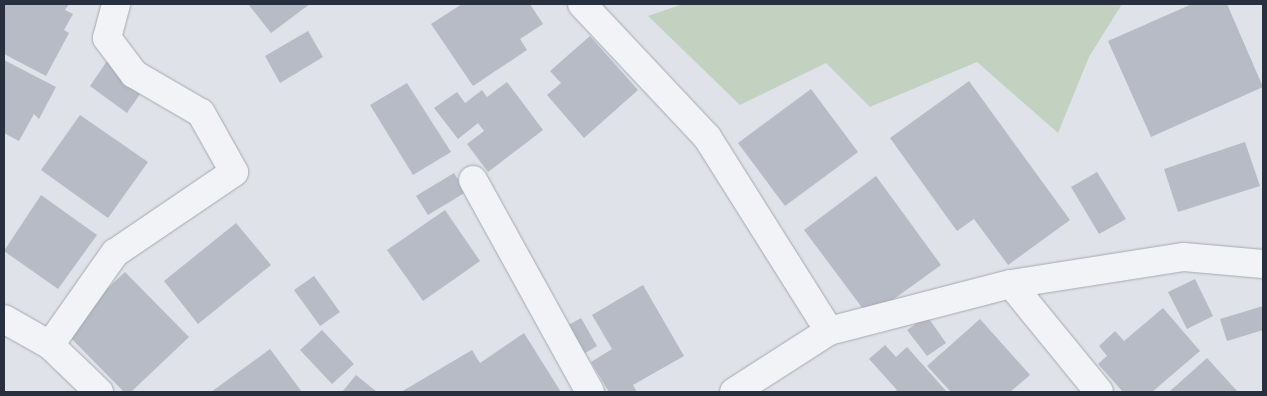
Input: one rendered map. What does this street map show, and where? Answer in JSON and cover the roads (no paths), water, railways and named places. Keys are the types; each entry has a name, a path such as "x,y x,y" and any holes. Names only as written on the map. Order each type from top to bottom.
{"street":[{"path":"50,346 116,252 234,172 201,113 134,74 106,38 113,4"},
{"path":"582,4 707,137 828,331"},
{"path":"473,180 590,392"},
{"path":"734,392 828,331 1011,284 1184,257 1263,264"},
{"path":"1011,284 1099,392"},
{"path":"4,319 50,346 99,392"}]}
